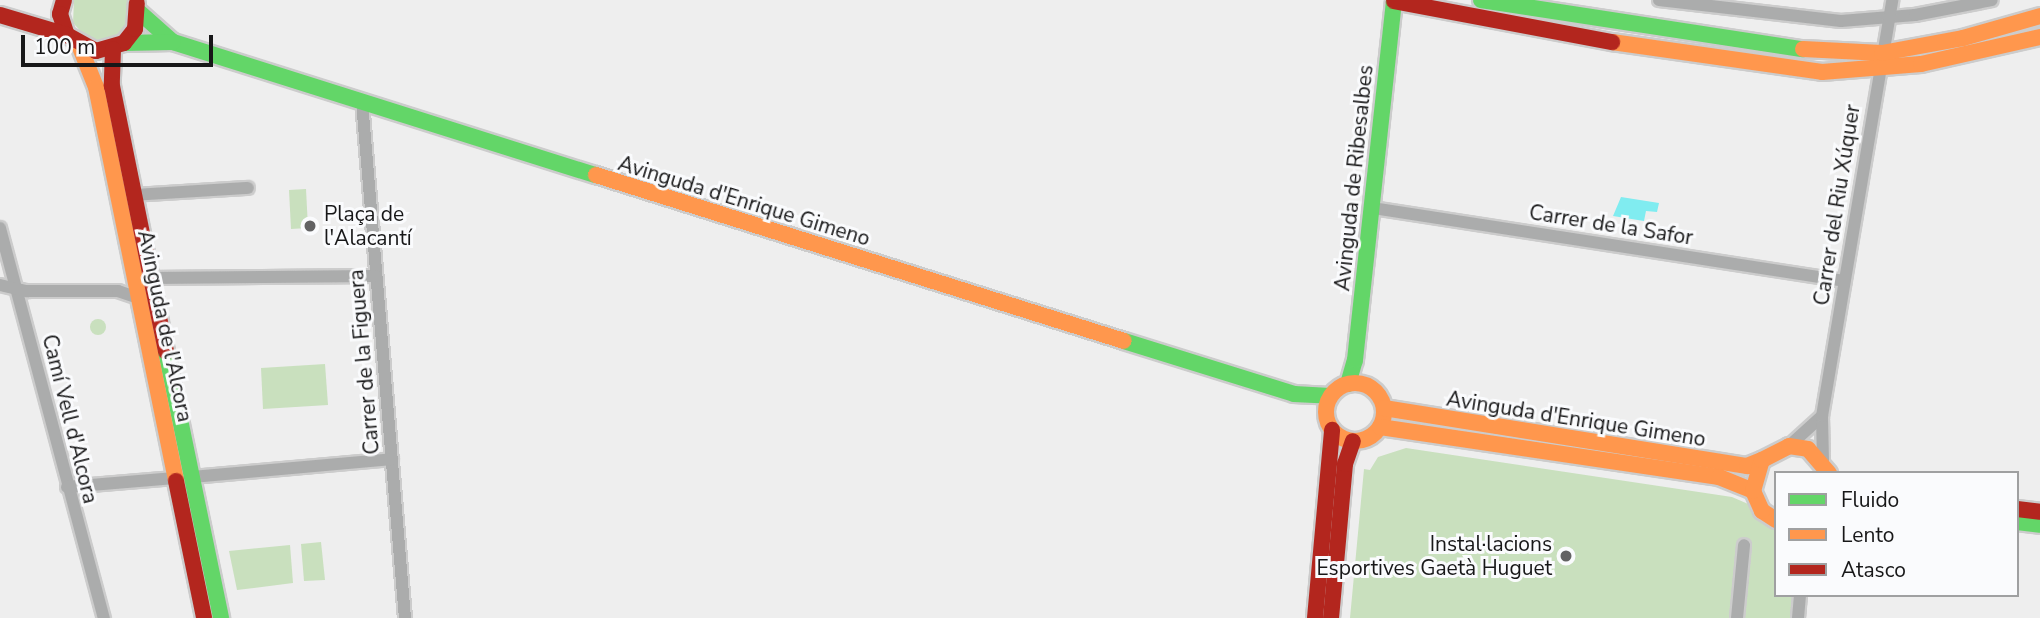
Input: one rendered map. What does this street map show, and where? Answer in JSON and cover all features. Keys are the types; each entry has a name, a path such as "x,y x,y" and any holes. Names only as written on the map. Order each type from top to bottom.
{"main road":[{"name":"Avinguda de l'Alcora","path":"64,0 60,14 93,75 192,477 221,618"},
{"path":"1481,0 1881,61 1969,55 2040,37"},
{"path":"1394,1 1719,59 1822,72 1881,61 2040,16"},
{"name":"Avinguda de Ribesalbes","path":"1356,384 1355,360 1394,1"},
{"name":"Avinguda d'Enrique Gimeno","path":"137,6 173,42"},
{"path":"119,46 135,29 137,6"},
{"name":"Avinguda d'Enrique Gimeno","path":"0,15 73,40 96,51 119,46 173,42 1303,397 1326,414"},
{"name":"Avinguda de l'Alcora","path":"119,46 112,86 133,195 142,279 138,298 204,618"},
{"path":"1315,618 1332,430 1326,414 1330,396 1356,384 1377,393 1384,408 1380,427 1369,438 1353,441 1332,430"},
{"name":"Avinguda d'Enrique Gimeno","path":"1303,397 1330,396"},
{"name":"Avinguda d'Enrique Gimeno","path":"1384,408 1747,466 1762,460"},
{"name":"Avinguda d'Enrique Gimeno","path":"1380,427 1719,477 1735,480 1753,491"},
{"path":"1331,618 1345,464 1353,441"},
{"path":"1774,519 1762,511 1753,491 1762,460 1789,446 1808,449 1826,467"},
{"path":"2019,509 2040,512"},
{"path":"2019,522 2040,525"}],"street":[{"path":"1659,0 1841,21 1889,19 1992,0"},
{"name":"Carrer del Riu Xúquer","path":"1826,467 1822,416 1892,0"},
{"name":"Carrer de la Figuera","path":"362,102 405,618"},
{"path":"133,195 248,188"},
{"name":"Carrer de la Safor","path":"1373,208 1844,281"},
{"name":"Camí Vell d'Alcora","path":"0,228 104,618"},
{"path":"118,291 142,279 375,276"},
{"path":"0,285 118,291 138,298"},
{"path":"1789,446 1822,416"},
{"path":"192,477 392,459"},
{"path":"67,487 175,478"},
{"path":"1737,618 1744,545"},
{"path":"1798,618 1800,597"}],"green space":[{"path":"74,0 127,0 128,22 113,40 89,40 73,23"},
{"path":"306,189 308,228 291,229 289,190"},
{"path":"98,319 104,321 104,333 98,335 92,333 90,327 92,321"},
{"path":"325,364 328,405 263,409 261,368"},
{"name":"Instal·lacions Esportives Gaetà Huguet","path":"1406,448 1732,497 1774,515 1774,597 1807,597 1805,618 1350,618 1364,469 1370,470 1378,457"},
{"path":"321,542 325,580 304,581 301,544"},
{"path":"290,545 293,583 237,590 229,551"}],"water":[{"path":"1621,197 1659,203 1657,212 1646,211 1644,221 1613,216"}],"traffic: fast":[{"path":"1348,384 1355,360 1394,0"},
{"path":"1481,0 1803,49"},
{"path":"138,11 173,42 596,175"},
{"path":"124,43 173,42"},
{"path":"1124,341 1294,394 1330,396"},
{"path":"166,352 221,618"},
{"path":"2019,522 2040,525"}],"traffic: slow":[{"path":"1803,49 1882,53 1963,38 2040,16"},
{"path":"1612,42 1822,72 1921,64 2040,37"},
{"path":"79,45 96,87 176,481"},
{"path":"596,175 1124,341"},
{"path":"1355,383 1366,385 1379,396 1384,412 1382,423 1371,436 1355,441 1344,439 1331,428 1326,412 1328,401 1339,388 1355,383"},
{"path":"1384,408 1747,466 1762,460"},
{"path":"1380,427 1719,477 1753,491"},
{"path":"1774,519 1762,511 1753,491 1762,460 1789,446 1808,449 1827,471"}],"traffic: jam":[{"path":"64,0 60,14 67,35 96,51 124,43 135,29 137,3"},
{"path":"1394,1 1612,42"},
{"path":"0,15 67,35"},
{"path":"113,49 112,86 166,352"},
{"path":"1315,618 1332,430"},
{"path":"1331,618 1345,464 1353,441"},
{"path":"176,481 204,618"},
{"path":"2019,509 2040,512"}],"place":[{"name":"Plaça de l'Alacantí","path":"310,226"},
{"name":"Instal·lacions Esportives Gaetà Huguet","path":"1566,556"}]}
